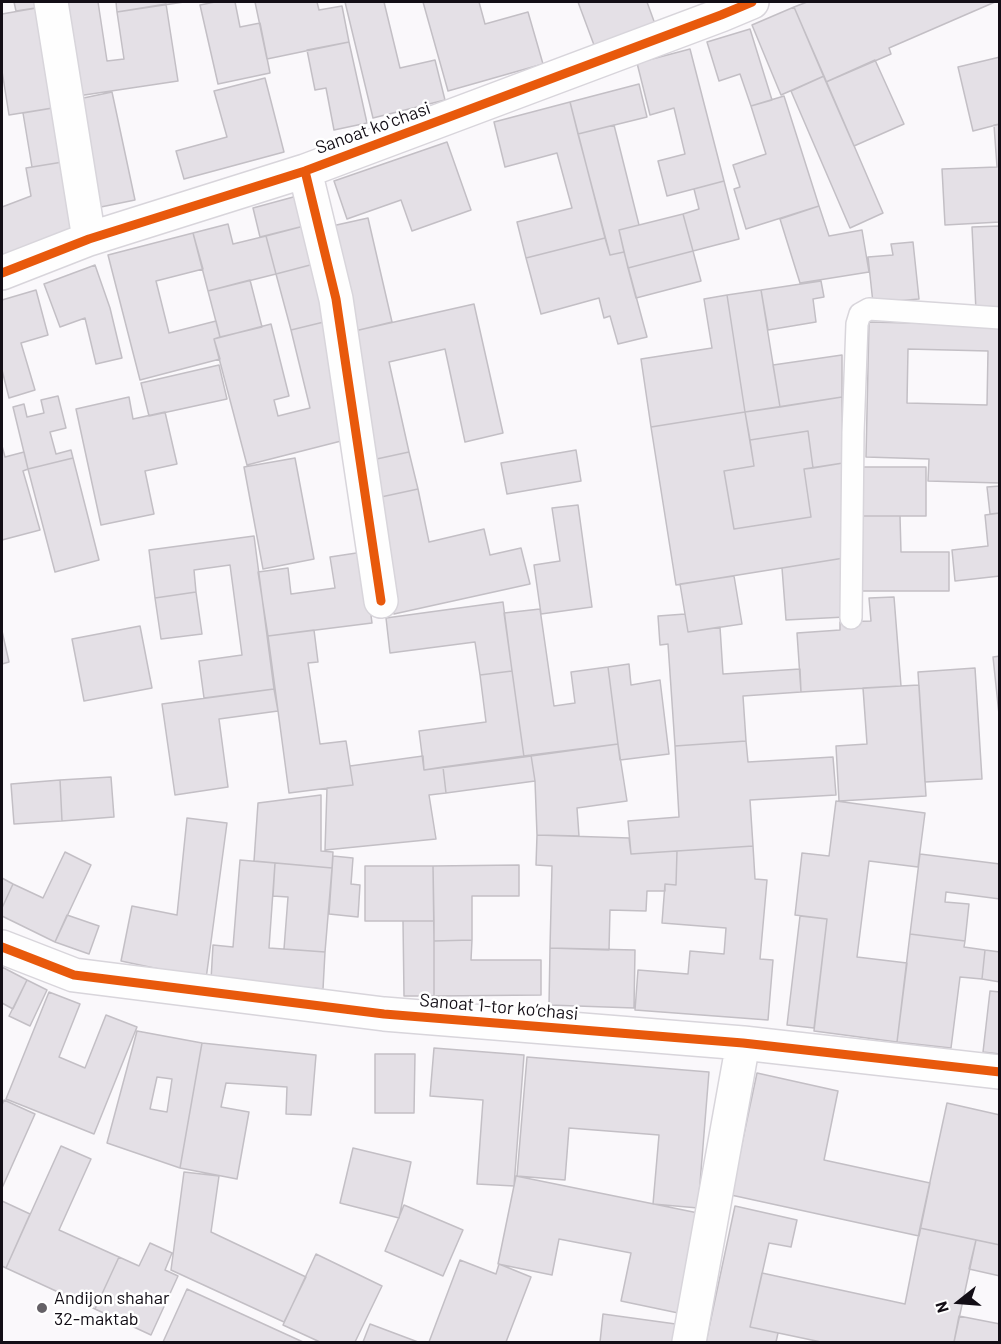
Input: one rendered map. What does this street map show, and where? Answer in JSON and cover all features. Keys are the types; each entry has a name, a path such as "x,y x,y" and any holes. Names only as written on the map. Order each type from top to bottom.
{"street":[{"path":"51,2 89,239"},
{"name":"Sanoat koʻchasi","path":"2,273 89,239 305,171 717,8 752,2"},
{"path":"305,171 336,299 381,601"},
{"name":"Sanoat 1-tor ko‘chasi","path":"2,947 74,975 384,1014 743,1043 999,1072"},
{"path":"689,1342 743,1043"}],"lane":[{"path":"851,618 853,422 857,324 860,314 869,309 999,318"}],"building":[{"path":"14,2 47,2 48,6 16,11"},
{"path":"56,2 98,2 107,61 124,59 117,12 166,4 178,81 71,97"},
{"path":"116,2 184,2 117,12"},
{"path":"235,2 240,27 260,23 270,73 218,84 200,5"},
{"path":"255,2 317,2 319,10 342,6 349,42 267,59"},
{"path":"345,2 384,2 400,68 435,60 445,100 373,118"},
{"path":"423,2 479,2 485,24 528,12 543,64 448,91"},
{"path":"578,2 647,2 655,24 594,45"},
{"path":"807,2 995,2 889,48 891,54 826,82 794,7"},
{"path":"48,6 65,106 9,115 2,71 2,14"},
{"path":"794,7 824,76 781,95 752,25"},
{"path":"750,29 772,100 751,106 740,74 719,81 707,42"},
{"path":"349,42 367,123 334,130 326,88 315,90 307,50"},
{"path":"690,49 724,181 667,196 658,161 685,154 674,108 650,115 637,63"},
{"path":"1000,57 1000,124 973,131 958,67"},
{"path":"875,60 904,124 854,146 826,82"},
{"path":"824,76 883,213 850,228 791,91"},
{"path":"265,78 284,152 184,179 176,151 227,137 214,91"},
{"path":"639,84 647,117 578,134 570,102"},
{"path":"112,92 135,200 96,208 74,100"},
{"path":"784,96 819,206 746,229 734,189 740,187 733,165 766,154 751,106"},
{"path":"570,102 605,238 526,258 517,222 572,208 557,153 505,167 494,122"},
{"path":"65,106 75,160 32,167 23,113"},
{"path":"1000,124 1000,222 945,225 942,169 997,167 994,125"},
{"path":"614,125 639,225 619,230 624,252 610,255 578,134"},
{"path":"447,142 471,210 412,231 401,200 347,219 334,181"},
{"path":"75,160 85,224 2,255 2,207 31,196 26,168"},
{"path":"724,181 739,239 693,251 683,214 699,209 694,189"},
{"path":"297,196 304,226 260,237 253,208"},
{"path":"819,206 829,236 862,230 869,272 800,283 780,219"},
{"path":"683,214 693,251 628,268 619,230"},
{"path":"368,218 392,322 355,331 332,226"},
{"path":"228,224 233,244 266,236 276,274 208,291 193,233"},
{"path":"304,226 314,264 276,274 266,236"},
{"path":"1000,226 1000,310 976,311 972,227"},
{"path":"193,233 203,269 156,281 169,333 216,321 220,337 214,339 220,359 140,380 108,255"},
{"path":"605,238 610,255 624,252 647,337 618,344 610,316 604,318 599,298 541,314 526,258"},
{"path":"913,242 919,299 873,303 868,257 893,255 891,244"},
{"path":"693,251 701,281 636,298 628,268"},
{"path":"314,264 328,321 291,330 276,274"},
{"path":"95,265 110,308 122,358 96,364 85,318 60,327 44,284"},
{"path":"250,280 262,327 220,337 208,291"},
{"path":"821,281 824,297 813,299 816,322 768,330 761,290"},
{"path":"36,290 48,335 21,343 35,390 9,398 2,370 2,300"},
{"path":"761,290 780,407 745,412 727,295"},
{"path":"727,295 745,412 651,427 641,359 712,348 704,299"},
{"path":"474,304 503,433 465,442 445,349 389,362 409,452 372,460 350,332"},
{"path":"328,321 349,439 247,465 214,339 271,324 289,396 274,400 278,416 310,408 291,330"},
{"path":"869,322 1000,325 1000,483 928,481 929,459 866,457","holes":["908,349 988,351 987,405 907,403"]},
{"path":"842,355 842,397 780,407 773,365"},
{"path":"219,365 227,399 149,416 141,383"},
{"path":"58,396 66,428 50,432 56,454 71,450 73,458 28,469 13,407 24,404 27,417 44,413 41,400"},
{"path":"129,397 133,419 165,412 177,464 145,471 154,514 101,525 76,409"},
{"path":"842,397 843,463 813,468 808,431 750,440 745,412"},
{"path":"745,412 754,466 724,471 734,529 811,517 804,469 843,463 844,558 676,585 651,427"},
{"path":"808,431 813,468 804,469 811,517 734,529 724,471 754,466 750,440"},
{"path":"2,446 5,457 24,452 28,469 23,471 40,530 2,540"},
{"path":"576,450 581,481 507,494 501,463"},
{"path":"409,452 418,489 381,497 372,460"},
{"path":"73,458 99,560 55,572 28,469"},
{"path":"295,458 314,559 263,569 244,467"},
{"path":"862,467 926,467 926,516 862,516"},
{"path":"1000,486 1000,513 990,514 987,487"},
{"path":"418,489 429,542 484,529 490,555 521,548 530,584 394,614 381,497"},
{"path":"578,505 592,607 541,614 534,565 560,561 552,508"},
{"path":"1000,513 1000,576 955,581 952,550 988,546 985,515"},
{"path":"862,516 900,516 901,552 949,552 949,591 862,591"},
{"path":"254,536 274,689 204,698 199,661 242,655 230,565 194,570 196,592 155,598 149,550"},
{"path":"363,552 372,623 268,636 258,572 288,568 291,594 335,588 330,557"},
{"path":"844,558 845,617 786,620 782,568"},
{"path":"734,576 742,624 688,632 680,584"},
{"path":"196,592 202,634 161,639 155,598"},
{"path":"894,597 901,686 801,692 797,633 840,630 840,622 871,621 869,598"},
{"path":"503,602 512,671 480,675 475,642 390,653 386,618"},
{"path":"540,609 554,706 575,703 571,672 608,667 618,744 524,757 504,613"},
{"path":"685,614 688,632 720,627 723,674 800,669 801,692 743,696 746,741 675,746 668,644 660,645 658,616"},
{"path":"140,626 152,688 84,701 72,639"},
{"path":"314,630 318,662 308,663 320,744 346,741 353,785 289,793 268,636"},
{"path":"2,631 9,662 2,664"},
{"path":"1000,656 1000,724 993,657"},
{"path":"629,664 631,685 660,680 669,754 620,760 608,667"},
{"path":"975,668 982,779 925,782 918,672"},
{"path":"512,671 524,757 424,770 419,731 486,722 480,675"},
{"path":"919,685 926,796 839,801 836,746 867,744 863,688"},
{"path":"274,689 278,711 219,719 228,787 175,795 162,704"},
{"path":"746,741 748,762 833,757 836,795 750,800 753,846 631,854 628,821 679,817 675,746"},
{"path":"618,744 627,801 577,808 579,836 537,835 535,781 531,755"},
{"path":"531,755 535,781 446,793 443,767"},
{"path":"423,756 424,770 443,767 446,793 429,795 436,839 325,850 327,788 353,785 350,766"},
{"path":"111,777 114,817 62,821 60,780"},
{"path":"60,780 62,821 14,824 11,784"},
{"path":"321,795 321,851 333,852 332,868 254,861 258,803"},
{"path":"836,801 925,813 918,867 869,861 857,957 907,963 897,1042 814,1031 827,919 795,915 802,853 829,856"},
{"path":"187,818 227,823 206,979 121,961 132,906 177,915"},
{"path":"537,835 629,838 631,854 677,851 676,885 665,884 665,891 647,891 646,911 610,910 609,950 550,948 552,866 536,865"},
{"path":"753,846 755,879 767,880 760,959 773,960 768,1020 635,1010 638,970 688,974 690,951 724,954 726,928 662,923 665,884 676,885 677,851"},
{"path":"65,852 91,865 55,942 2,916 2,908 13,884 43,898"},
{"path":"920,854 1000,864 1000,899 946,892 945,902 969,904 965,941 910,934"},
{"path":"333,856 353,858 351,884 360,885 358,917 329,914"},
{"path":"240,860 275,863 269,948 325,952 323,989 211,980 213,945 233,947"},
{"path":"275,863 332,868 325,952 284,949 288,897 273,896"},
{"path":"519,865 519,896 472,896 472,940 434,941 433,866"},
{"path":"365,866 433,866 434,921 365,921"},
{"path":"2,878 13,884 2,908"},
{"path":"67,915 99,926 89,954 55,942"},
{"path":"800,916 827,919 814,1028 787,1025"},
{"path":"403,921 434,921 434,996 404,996"},
{"path":"910,934 965,941 964,947 985,950 982,979 960,977 951,1048 897,1042"},
{"path":"472,940 471,960 541,960 541,995 434,996 434,941"},
{"path":"550,948 635,950 634,1008 549,1005"},
{"path":"985,950 1000,952 1000,982 982,979"},
{"path":"2,967 27,980 13,1009 2,1003"},
{"path":"27,980 47,990 30,1026 9,1016"},
{"path":"990,991 1000,992 1000,1054 983,1052"},
{"path":"49,992 80,1004 59,1057 85,1068 106,1015 137,1027 94,1134 6,1099"},
{"path":"137,1031 202,1043 180,1168 107,1143","holes":["157,1077 172,1079 167,1112 150,1109"]},
{"path":"202,1043 316,1055 311,1115 286,1114 287,1087 226,1083 221,1107 249,1112 237,1179 180,1168"},
{"path":"434,1048 524,1055 514,1186 477,1184 483,1100 430,1096"},
{"path":"375,1054 415,1054 414,1113 375,1113"},
{"path":"527,1057 709,1072 698,1208 653,1204 659,1135 569,1128 565,1180 517,1176"},
{"path":"757,1073 838,1091 824,1160 930,1183 919,1236 731,1195"},
{"path":"4,1100 35,1114 2,1188 2,1105"},
{"path":"947,1103 1000,1115 1000,1245 920,1228"},
{"path":"61,1146 91,1159 59,1230 119,1257 95,1309 6,1268"},
{"path":"353,1148 411,1162 399,1218 340,1203"},
{"path":"184,1172 219,1176 211,1232 306,1277 284,1322 171,1270"},
{"path":"516,1176 703,1214 683,1314 621,1301 631,1253 559,1239 552,1275 498,1264"},
{"path":"2,1201 30,1214 6,1268 2,1266"},
{"path":"404,1205 463,1230 443,1276 385,1251"},
{"path":"735,1206 797,1220 791,1247 769,1243 750,1327 778,1333 776,1342 706,1342"},
{"path":"920,1228 976,1240 954,1342 821,1342 750,1327 762,1273 905,1304"},
{"path":"976,1240 1000,1245 1000,1276 969,1269"},
{"path":"150,1243 172,1253 165,1270 178,1276 151,1335 95,1309 119,1257 139,1266"},
{"path":"316,1254 382,1286 355,1342 320,1342 283,1325"},
{"path":"460,1260 496,1274 499,1264 531,1277 506,1342 429,1342"},
{"path":"187,1289 303,1342 163,1342"},
{"path":"603,1314 683,1325 680,1342 600,1342"},
{"path":"959,1316 1000,1324 1000,1342 954,1342"},
{"path":"370,1324 418,1342 363,1342"}],"cycle path":[{"path":"2,273 89,239 305,171 752,2"},
{"path":"305,171 336,299 381,601"},
{"path":"2,947 74,975 384,1014 743,1043 1000,1072"}],"place":[{"name":"Andijon shahar 32-maktab","path":"42,1308"}]}
